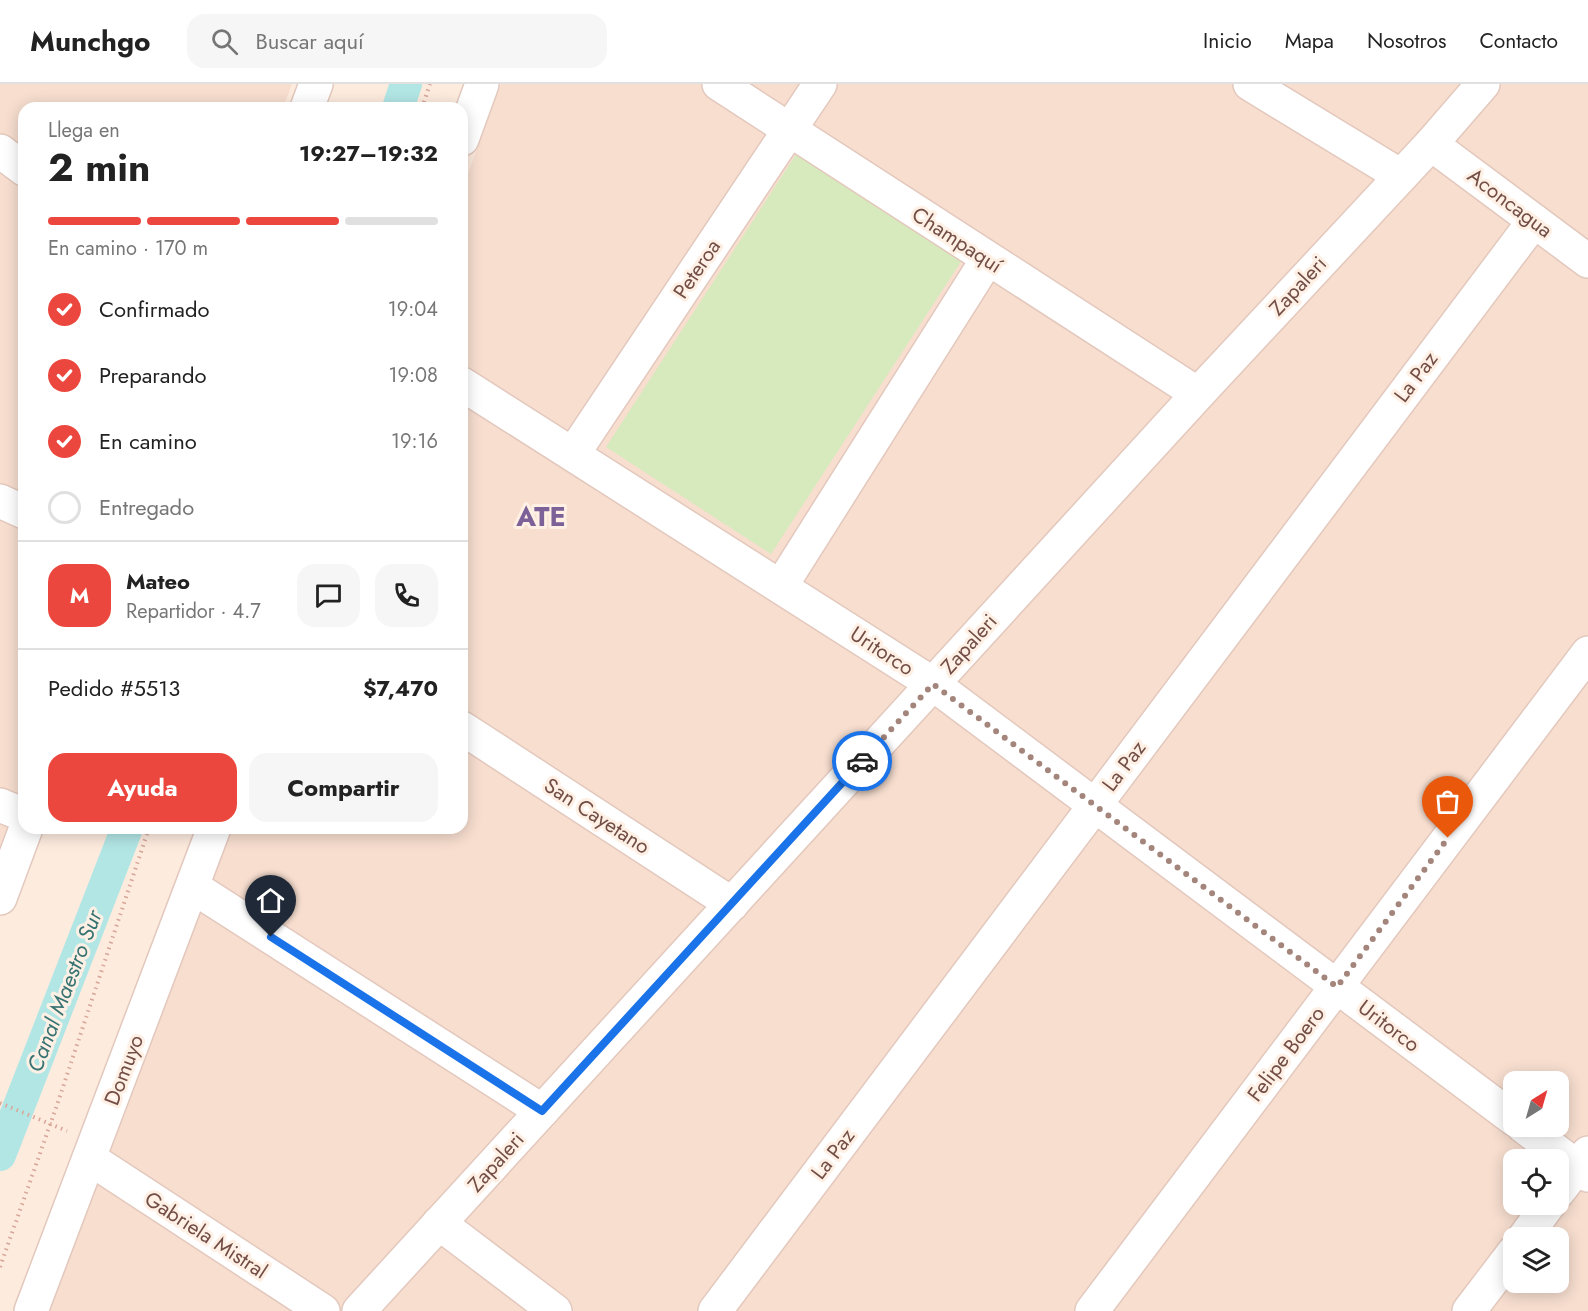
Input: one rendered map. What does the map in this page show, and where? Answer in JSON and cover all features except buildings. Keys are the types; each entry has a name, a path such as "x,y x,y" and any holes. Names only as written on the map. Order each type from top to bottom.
{"street":[{"path":"309,102 316,84"},
{"path":"468,122 482,84"},
{"name":"Champaquí","path":"718,84 987,260 1198,394"},
{"name":"Peteroa","path":"573,454 820,84"},
{"path":"1250,84 1401,176"},
{"name":"Zapaleri","path":"359,1311 1198,394 1431,144 1483,84"},
{"name":"Aconcagua","path":"1431,144 1588,261"},
{"path":"0,151 18,164"},
{"name":"La Paz","path":"715,1311 1534,221"},
{"path":"781,586 987,260"},
{"name":"Uritorco","path":"468,388 933,684 1503,1111"},
{"path":"0,501 18,509"},
{"name":"Felipe Boero","path":"1092,1311 1588,653"},
{"name":"San Cayetano","path":"468,732 732,904"},
{"path":"0,805 18,812"},
{"path":"0,898 24,834"},
{"name":"Domuyo","path":"32,1311 212,834"},
{"path":"193,887 542,1111"},
{"path":"1536,1137 1578,1172"},
{"name":"Gabriela Mistral","path":"89,1158 322,1311"},
{"path":"440,1224 555,1311"},
{"path":"1469,1311 1503,1266"}],"path":[{"path":"424,102 430,84"},
{"path":"0,1267 51,1124 147,834"},
{"path":"0,1103 51,1124"}],"shaded area":[{"path":"0,84 292,84 285,102 18,102 18,804 0,851"},
{"path":"501,84 1588,84 1588,1311 44,1311 222,834 468,834 468,174"}],"green space":[{"path":"797,153 962,260 771,554 606,447"}],"waterway":[{"name":"Canal Maestro Sur","path":"400,102 406,84"},
{"name":"Canal Maestro Sur","path":"0,1155 125,834"}],"way so far":[{"path":"862,761 933,684 1337,987 1448,838"}],"district":[{"name":"ATE","path":"541,516"}],"route":[{"path":"271,937 542,1111 862,761"}]}
